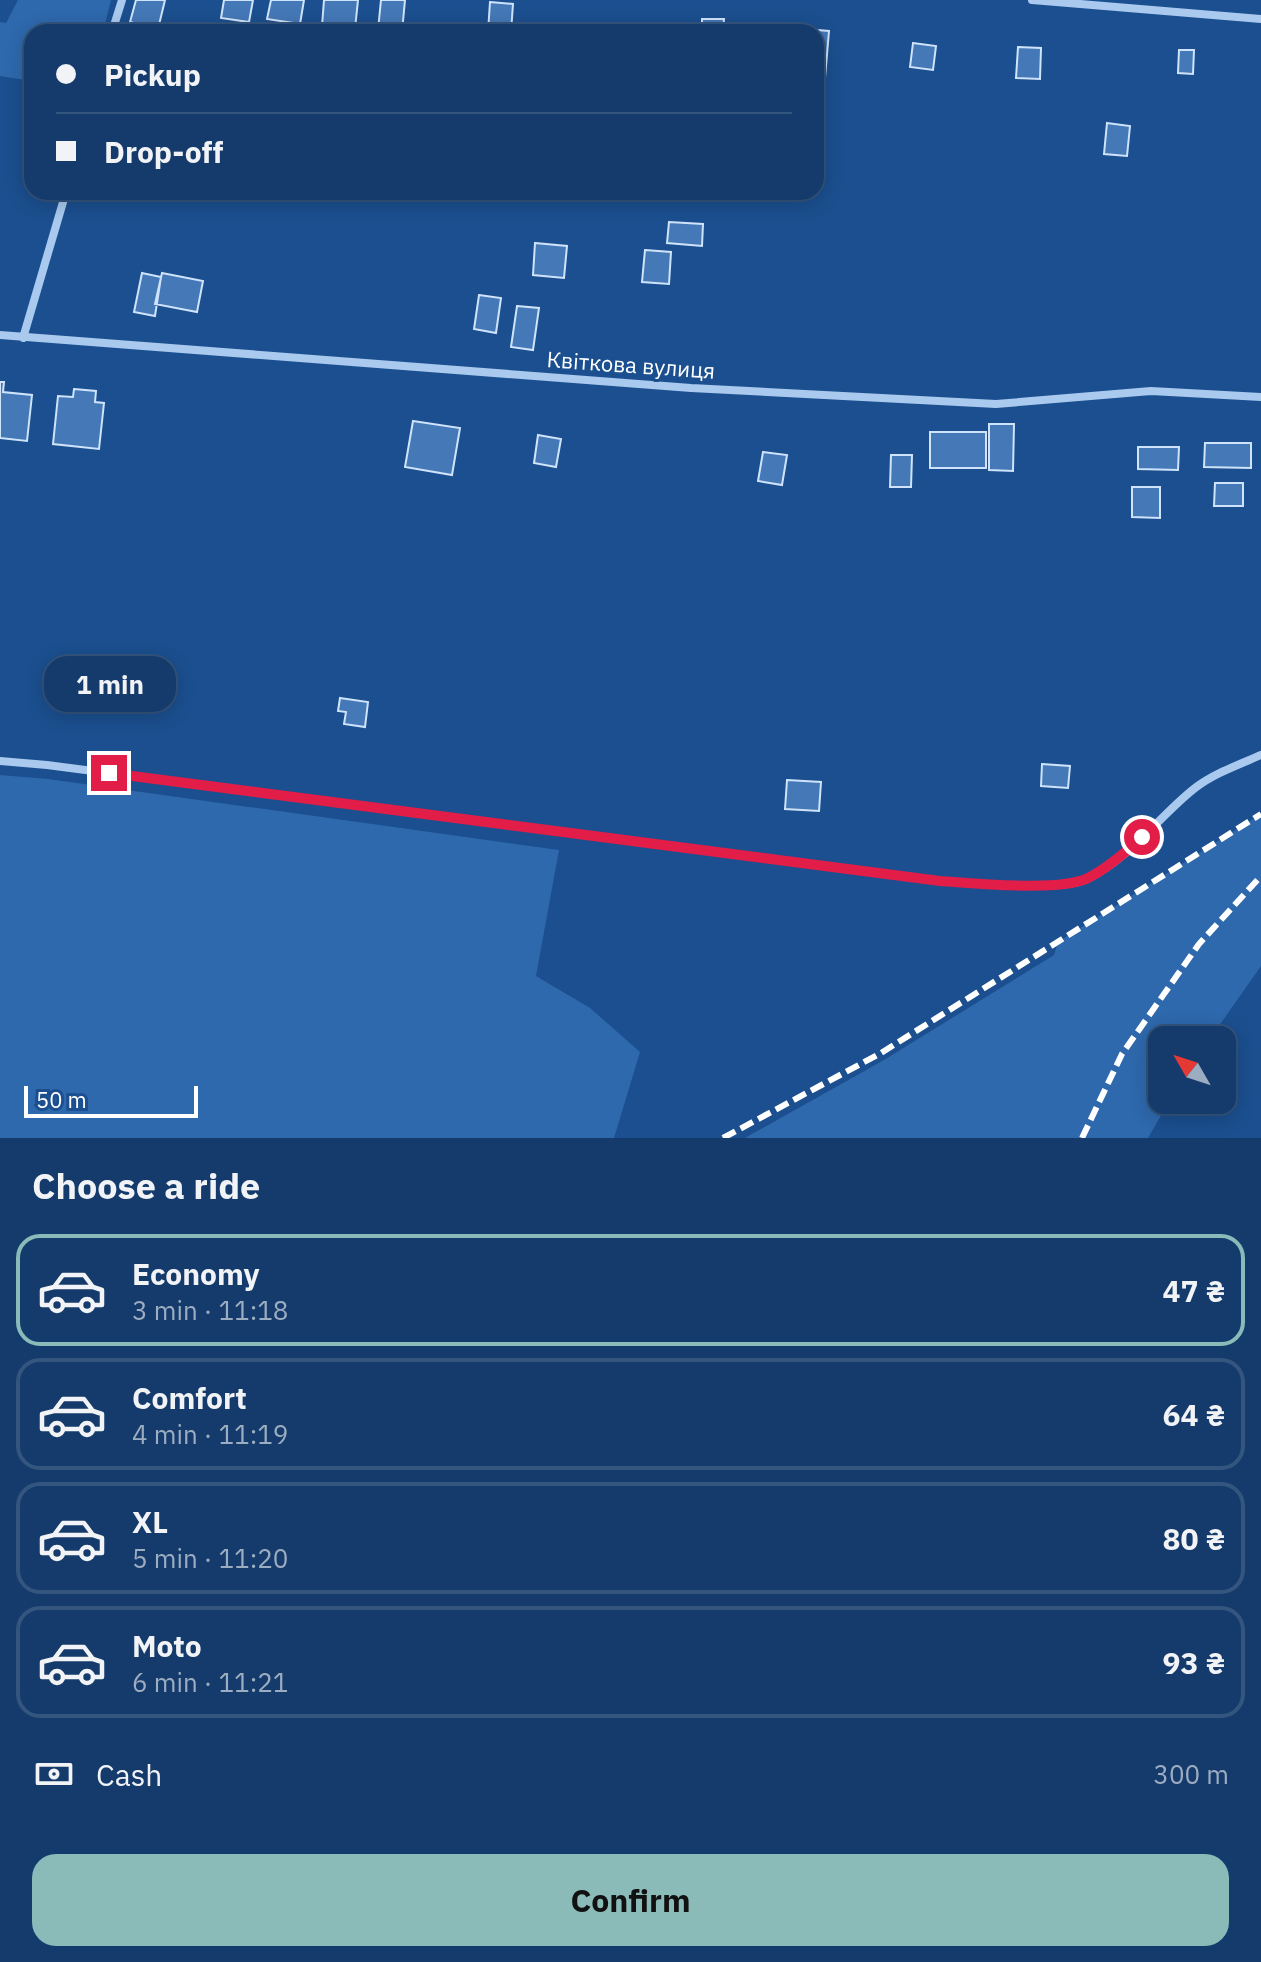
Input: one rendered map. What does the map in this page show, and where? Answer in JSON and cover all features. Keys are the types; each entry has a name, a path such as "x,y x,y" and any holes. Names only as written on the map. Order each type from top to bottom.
{"street":[{"path":"114,24 122,0"},
{"path":"1032,0 1261,19"},
{"path":"23,338 64,200"},
{"name":"Квіткова вулиця","path":"0,335 691,388 996,404 1151,391 1261,397"},
{"path":"0,761 940,881 1017,885 1085,880 1122,856 1204,782 1261,755"}],"shaded area":[{"path":"18,0 111,0 105,24 24,24 24,80 0,76 0,22 6,23"},
{"path":"0,775 48,779 559,850 536,976 590,1008 640,1052 614,1138 0,1138"},
{"path":"1261,814 1261,966 1219,1026 1148,1026 1148,1114 1162,1114 1148,1138 745,1138 884,1060 1054,955 1058,942"}],"building":[{"path":"136,0 165,0 159,24 130,22"},
{"path":"224,0 253,0 249,22 221,18"},
{"path":"271,0 304,0 300,24 267,19"},
{"path":"324,0 358,0 356,24 322,24"},
{"path":"381,0 405,0 403,24 379,24"},
{"path":"490,2 513,4 512,24 489,24"},
{"path":"702,19 724,19 724,24 702,24"},
{"path":"824,31 829,31 824,78"},
{"path":"913,43 936,46 933,70 910,67"},
{"path":"1018,47 1041,48 1040,79 1016,78"},
{"path":"1179,50 1194,50 1193,74 1178,73"},
{"path":"1107,123 1130,126 1127,156 1104,154"},
{"path":"669,222 703,224 702,246 667,243"},
{"path":"535,243 567,246 564,278 533,275"},
{"path":"645,250 671,252 669,284 642,282"},
{"path":"142,273 161,277 155,316 134,312"},
{"path":"162,273 203,281 197,312 155,304"},
{"path":"479,295 501,298 496,333 474,329"},
{"path":"517,306 539,308 533,350 511,347"},
{"path":"0,382 4,382 3,392 32,395 27,441 0,438"},
{"path":"74,389 96,391 95,402 104,403 99,449 53,444 58,396 73,397"},
{"path":"413,421 460,428 452,475 405,467"},
{"path":"989,424 1014,424 1013,471 989,470"},
{"path":"930,432 986,432 986,468 930,468"},
{"path":"538,435 561,439 556,467 534,463"},
{"path":"1205,443 1251,443 1251,468 1204,467"},
{"path":"1138,447 1179,447 1178,470 1138,469"},
{"path":"763,452 787,455 782,485 758,481"},
{"path":"891,455 912,455 911,487 890,487"},
{"path":"1215,483 1243,483 1243,506 1214,506"},
{"path":"1132,487 1160,487 1160,518 1132,517"},
{"path":"340,698 368,702 365,727 344,724 346,712 338,711"},
{"path":"1042,764 1070,766 1068,788 1041,786"},
{"path":"787,780 821,782 819,811 785,809"}],"railway":[{"path":"723,1138 881,1053 1261,814"},
{"path":"1082,1138 1122,1054 1199,944 1261,876"}],"route":[{"path":"109,773 940,881 1017,885 1085,880 1122,856 1142,837"}]}
